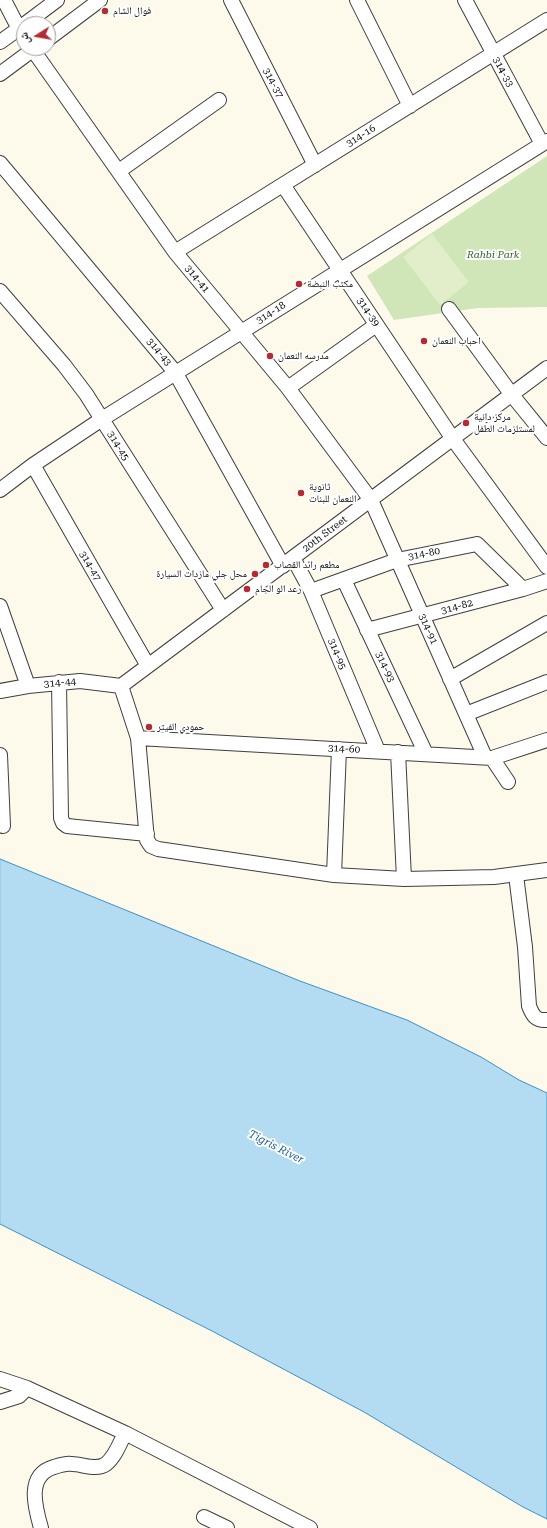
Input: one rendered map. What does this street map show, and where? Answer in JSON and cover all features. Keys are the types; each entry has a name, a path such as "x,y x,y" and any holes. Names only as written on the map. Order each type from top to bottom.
{"street":[{"path":"4,0 16,16"},
{"path":"36,16 57,0"},
{"path":"56,32 100,0"},
{"name":"314-37","path":"230,0 315,165"},
{"path":"357,0 410,106"},
{"name":"314-33","path":"465,0 544,143"},
{"name":"314-16","path":"175,252 547,20"},
{"path":"0,42 16,31"},
{"path":"0,74 24,56"},
{"name":"314-41","path":"39,56 175,252 288,388 370,500"},
{"path":"119,171 219,100"},
{"name":"314-18","path":"0,490 33,465 175,372 544,143"},
{"name":"314-43","path":"0,163 175,372 288,562"},
{"name":"314-39","path":"283,185 453,439 547,567"},
{"name":"314-45","path":"0,291 64,365 86,394 223,610"},
{"path":"450,309 512,395 546,434"},
{"path":"288,388 376,325"},
{"name":"20th Street","path":"121,686 547,368"},
{"name":"314-47","path":"33,465 148,666"},
{"name":"314-91","path":"370,500 466,714 489,758 508,782"},
{"name":"314-80","path":"311,591 397,560 477,544 523,589"},
{"name":"314-95","path":"288,562 311,591 378,751"},
{"name":"314-93","path":"344,580 426,754"},
{"name":"314-82","path":"367,630 523,589 547,581"},
{"path":"0,606 28,686"},
{"path":"450,680 547,623"},
{"name":"314-44","path":"0,691 59,682 80,681 121,686"},
{"path":"59,682 61,818 63,823 67,826 146,834"},
{"path":"466,714 547,682"},
{"path":"121,686 138,738 146,834 147,840 151,846 334,875 404,878 516,875 547,870"},
{"name":"314-60","path":"138,738 489,758 547,740"},
{"path":"334,875 339,749"},
{"path":"398,752 404,878"},
{"path":"0,755 3,826"},
{"path":"516,875 525,947 529,1006 532,1015 537,1019 547,1020"},
{"path":"0,1379 26,1388 125,1433 310,1528"},
{"path":"0,1402 19,1396 26,1388"},
{"path":"41,1528 33,1496 38,1479 45,1470 71,1464 94,1468 105,1465 114,1455 125,1433"},
{"path":"204,1517 227,1528"}],"green space":[{"name":"Rahbi Park","path":"547,156 547,307 478,308 394,320 367,276"},
{"path":"432,234 469,282 440,305 403,257"}],"water":[{"name":"Tigris River","path":"0,859 300,981 407,1020 481,1057 519,1080 547,1093 547,1519 523,1507 364,1412 212,1331 0,1224"}],"place":[{"name":"فوال الشام","path":"105,11"},
{"name":"مكتب النبضة","path":"299,284"},
{"name":"احباب النعمان","path":"424,341"},
{"name":"مدرسه النعمان","path":"270,356"},
{"name":"مركز دانية لمستلزمات الطفل","path":"466,423"},
{"name":"ثانوية النعمان للبنات","path":"301,493"},
{"name":"مطعم رائد القصاب","path":"266,565"},
{"name":"محل جلي مازدات السيارة","path":"255,574"},
{"name":"رعد الو الجام","path":"247,589"},
{"name":"حمودي الفيتر","path":"149,727"}]}
